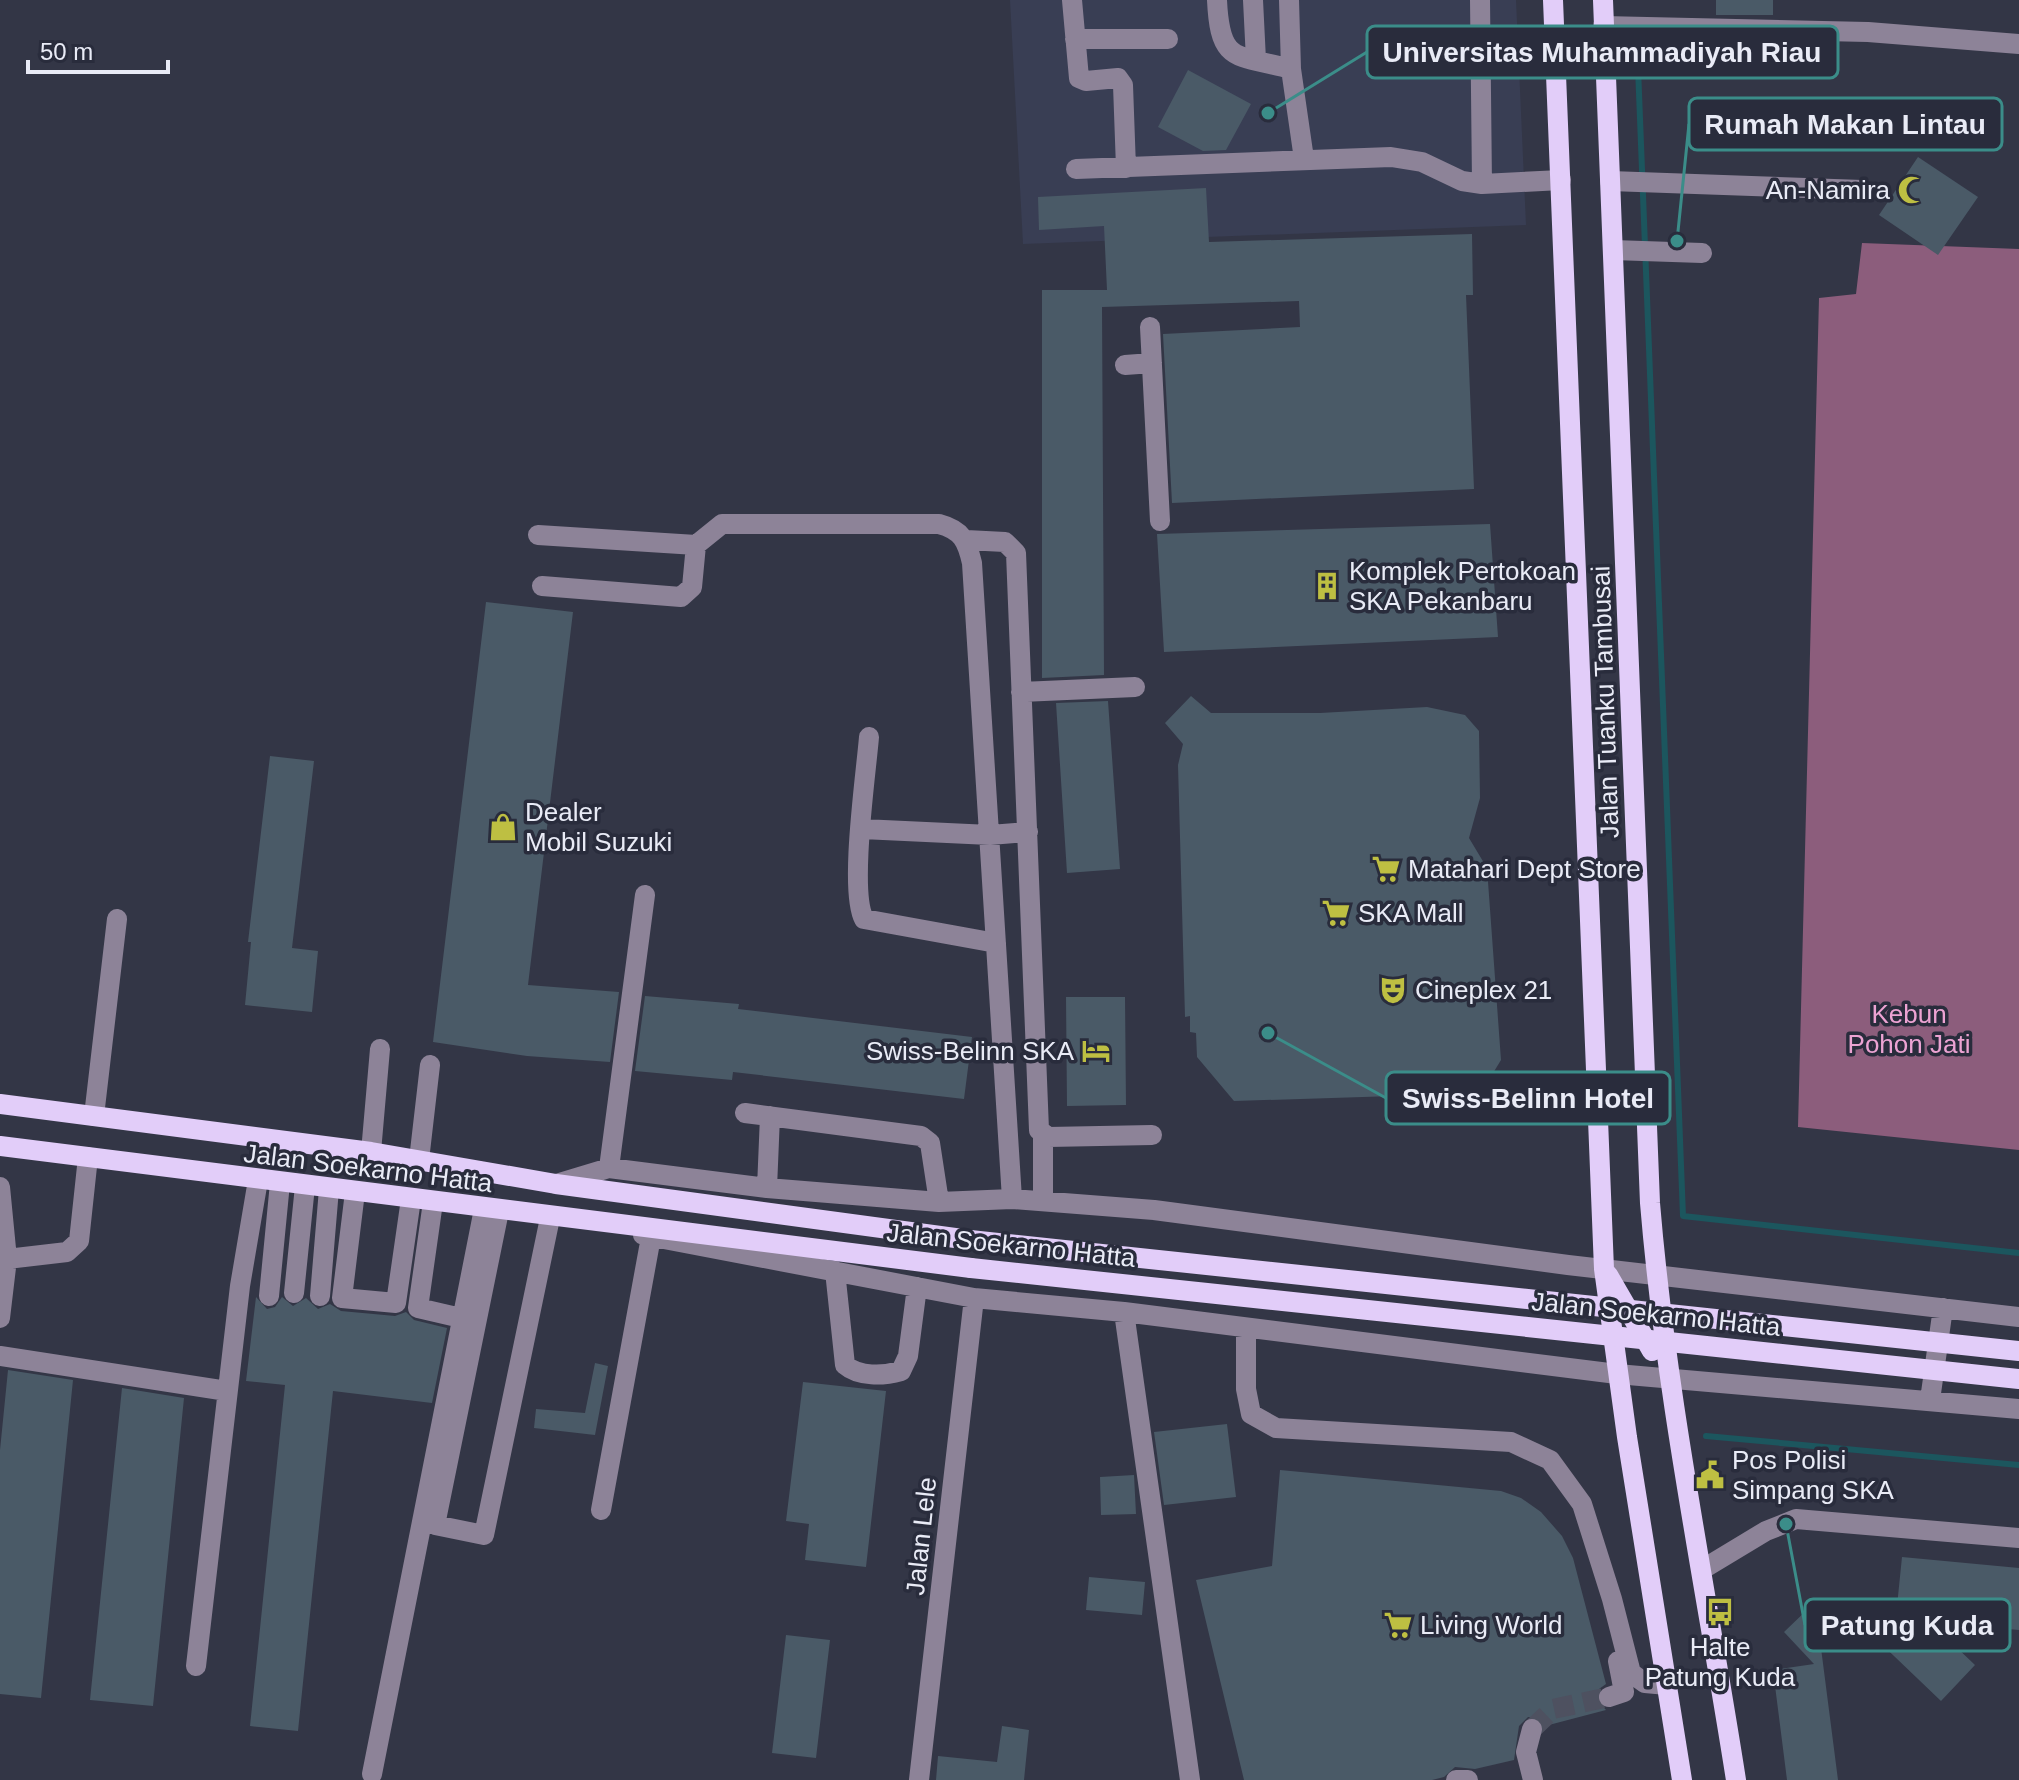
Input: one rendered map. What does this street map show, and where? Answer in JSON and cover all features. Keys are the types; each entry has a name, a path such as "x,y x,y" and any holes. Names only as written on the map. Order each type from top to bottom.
{"main road":[{"name":"Jalan Tuanku Tambusai","path":"1553,0 1604,1269 1617,1374 1682,1780"},
{"name":"Jalan Tuanku Tambusai","path":"1603,0 1656,1274 1668,1379 1703,1569 1736,1780"},
{"name":"Jalan Soekarno Hatta","path":"0,1104 371,1152 556,1184 970,1240 2019,1351"},
{"name":"Jalan Soekarno Hatta","path":"0,1146 971,1268 2019,1379"},
{"path":"1604,1269 1668,1379"},
{"path":"1617,1374 1656,1274"}],"street":[{"path":"1072,0 1079,78 1086,81 1118,78 1123,85 1126,168"},
{"path":"1217,0 1218,36 1233,53 1291,69"},
{"path":"1253,0 1256,60"},
{"path":"1289,0 1291,69 1304,159"},
{"path":"1480,0 1482,184"},
{"path":"1603,26 1868,32 2019,44"},
{"path":"1075,39 1168,39"},
{"path":"1076,169 1391,157 1422,162 1462,181 1482,184 1561,180"},
{"path":"1610,181 1862,190"},
{"path":"1613,250 1702,253"},
{"path":"1150,327 1160,521"},
{"path":"1125,365 1152,363"},
{"path":"538,535 696,545 722,524 939,524 960,532 966,540 972,563 1012,1199"},
{"path":"966,540 1005,542 1014,548 1039,1130 1043,1136 1043,1201"},
{"path":"542,586 681,597 692,587 696,545"},
{"path":"1021,692 1135,687"},
{"path":"869,737 859,903 864,919 996,943"},
{"path":"862,829 990,835 1028,832"},
{"path":"609,1168 645,895"},
{"path":"94,1116 117,919"},
{"path":"371,1152 380,1049"},
{"path":"419,1160 430,1065"},
{"path":"745,1113 927,1139 939,1202"},
{"path":"767,1188 770,1116"},
{"path":"1043,1136 1152,1135"},
{"path":"7,1259 67,1252 79,1241 88,1157"},
{"name":"Jalan Soekarno Hatta","path":"556,1184 609,1168 767,1188 939,1202 1012,1199 1154,1210 1604,1269 2019,1317"},
{"path":"196,1666 227,1391 258,1180"},
{"path":"269,1296 280,1183"},
{"path":"294,1293 305,1186"},
{"path":"0,1187 7,1259 0,1318"},
{"path":"320,1296 329,1189"},
{"path":"355,1192 342,1298 371,1302 396,1303 411,1199"},
{"path":"433,1202 418,1308 461,1318"},
{"path":"492,1210 435,1525 484,1535 550,1218"},
{"path":"372,1774 461,1318 492,1210"},
{"path":"522,1213 974,1298 1124,1312 1617,1374 2019,1409"},
{"path":"601,1510 651,1237"},
{"path":"835,1271 845,1365 853,1372 889,1374 901,1371 908,1356 917,1287"},
{"name":"Jalan Lele","path":"919,1780 974,1298"},
{"path":"1930,1400 1943,1308"},
{"path":"1124,1312 1190,1780"},
{"path":"1246,1328 1246,1389 1251,1414 1276,1428 1511,1442 1550,1460 1582,1504 1631,1673 1645,1683 1667,1685"},
{"path":"0,1356 227,1391"},
{"path":"1703,1569 1766,1531 1796,1519 2019,1538"},
{"path":"1609,1697 1624,1692 1616,1652 1612,1599"},
{"path":"1532,1729 1526,1752 1533,1780"},
{"path":"1456,1780 1468,1780"}],"shaded area":[{"path":"1010,0 1516,0 1526,225 1023,244"}],"green space":[{"name":"Kebun Pohon Jati","path":"1862,243 2019,249 2019,1150 1798,1127 1819,298 1856,294"}],"building":[{"path":"1716,0 1773,0 1773,15 1716,15"},
{"path":"1188,70 1251,104 1226,150 1203,151 1158,127"},
{"path":"1918,157 1978,197 1938,255 1879,215"},
{"path":"1206,188 1209,242 1472,234 1473,295 1466,295 1474,489 1172,503 1163,334 1300,327 1299,301 1102,307 1104,675 1042,678 1042,290 1107,290 1104,226 1039,230 1038,197"},
{"name":"Komplek Pertokoan SKA Pekanbaru","path":"1490,524 1498,637 1164,652 1157,534"},
{"name":"Dealer Mobil Suzuki","path":"486,602 573,612 528,985 619,992 610,1062 527,1056 433,1042"},
{"name":"SKA Mall","path":"1191,696 1211,713 1320,713 1427,707 1465,715 1479,731 1480,798 1469,838 1487,868 1501,1060 1487,1083 1470,1097 1435,1104 1394,1096 1234,1101 1197,1057 1196,1033 1190,1032 1190,1016 1185,1017 1178,765 1183,744 1165,723"},
{"path":"1108,701 1120,869 1067,873 1056,703"},
{"path":"270,756 314,761 292,948 318,951 312,1012 245,1005 251,942 248,942"},
{"path":"645,996 739,1004 738,1009 972,1037 964,1099 733,1072 732,1080 635,1071"},
{"name":"Swiss-Belinn SKA","path":"1066,997 1125,997 1126,1105 1067,1106"},
{"path":"256,1297 267,1309 275,1307 282,1297 293,1306 306,1298 318,1309 330,1304 341,1311 395,1316 406,1312 414,1320 447,1328 432,1403 333,1391 298,1731 250,1726 285,1385 246,1381"},
{"path":"595,1363 608,1366 595,1435 534,1428 536,1409 585,1413"},
{"path":"8,1370 73,1380 41,1698 0,1694 0,1450"},
{"path":"803,1382 886,1391 866,1567 805,1560 809,1524 786,1521"},
{"path":"122,1388 184,1398 153,1706 90,1700"},
{"path":"1227,1424 1236,1497 1164,1505 1154,1432"},
{"name":"Living World","path":"1280,1470 1501,1491 1521,1498 1541,1512 1562,1536 1573,1558 1606,1684 1599,1689 1597,1700 1606,1710 1545,1726 1536,1717 1528,1717 1519,1726 1514,1760 1475,1769 1455,1767 1444,1777 1432,1780 1244,1780 1196,1580 1272,1566"},
{"path":"1134,1475 1136,1514 1101,1515 1100,1477"},
{"path":"1902,1557 2019,1568 2019,1630 1930,1622 1975,1665 1941,1701 1871,1634 1897,1606"},
{"path":"1089,1577 1145,1582 1142,1615 1086,1610"},
{"path":"1810,1607 1836,1634 1821,1648 1838,1780 1787,1780 1773,1670 1814,1664 1784,1632"},
{"path":"786,1635 830,1640 816,1758 772,1753"},
{"path":"1002,1726 1029,1730 1024,1780 936,1780 938,1756 997,1762"}],"waterway":[{"path":"1637,42 1683,1216 2019,1253"},
{"path":"1706,1436 2019,1465"}],"tunnel":[{"path":"1532,1729 1553,1709 1609,1697"}],"place":[{"name":"Universitas Muhammadiyah Riau","path":"1268,113"},
{"name":"An-Namira","path":"1912,190"},
{"name":"Rumah Makan Lintau","path":"1677,241"},
{"name":"Komplek Pertokoan SKA Pekanbaru","path":"1327,586"},
{"name":"Dealer Mobil Suzuki","path":"503,827"},
{"name":"Matahari Dept Store","path":"1386,869"},
{"name":"SKA Mall","path":"1336,913"},
{"name":"Cineplex 21","path":"1393,990"},
{"name":"Swiss-Belinn Hotel","path":"1268,1033"},
{"name":"Swiss-Belinn SKA","path":"1096,1051"},
{"name":"Pos Polisi Simpang SKA","path":"1710,1475"},
{"name":"Patung Kuda","path":"1786,1524"},
{"name":"Halte Patung Kuda","path":"1720,1612"},
{"name":"Living World","path":"1398,1625"}]}
